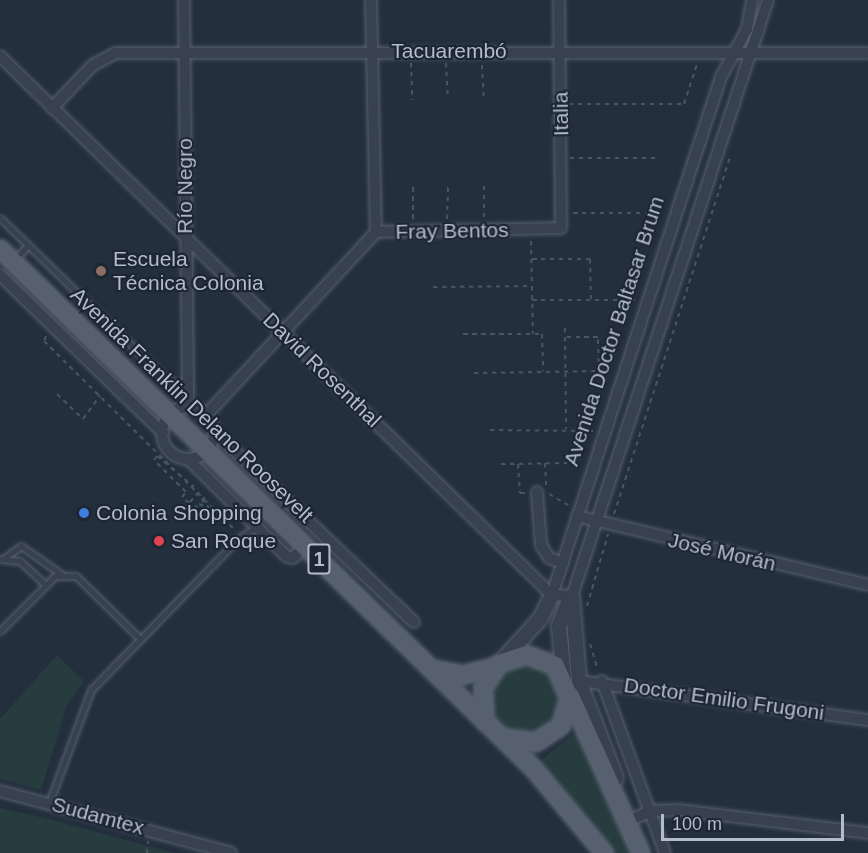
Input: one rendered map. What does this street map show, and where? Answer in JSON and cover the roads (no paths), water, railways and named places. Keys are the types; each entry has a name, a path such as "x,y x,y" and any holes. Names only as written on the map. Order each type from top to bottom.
{"main road":[{"name":"Avenida Franklin Delano Roosevelt","path":"6,255 270,512 299,552 347,587 485,722 604,853"},
{"path":"430,668 463,675 497,665 517,656 537,657 571,684 566,717 550,736 526,744 501,738"},
{"path":"485,722 483,688 497,665"},
{"name":"Avenida Doctor Baltasar Brum","path":"571,684 641,852"}],"street":[{"name":"Río Negro","path":"184,0 188,407"},
{"path":"371,0 376,232"},
{"name":"Italia","path":"559,0 561,228"},
{"name":"Avenida Doctor Baltasar Brum","path":"497,665 540,619 552,595 646,304 734,53 747,29 752,0"},
{"name":"Avenida Doctor Baltasar Brum","path":"641,852 632,820 571,684 559,626 572,596 768,0"},
{"name":"Tacuarembó","path":"52,108 108,55 185,52 482,50 700,54 868,53"},
{"name":"David Rosenthal","path":"0,56 552,595"},
{"name":"Fray Bentos","path":"206,415 285,334 376,232 561,228"},
{"path":"0,275 163,433 170,451 189,459 257,526 299,552"},
{"path":"15,290 27,276"},
{"path":"66,339 78,325"},
{"path":"163,433 170,415 188,407 206,415 213,430 207,451 189,459"},
{"name":"Avenida Franklin Delano Roosevelt","path":"213,430 411,619 402,630 406,644"},
{"path":"541,492 541,545 549,558 563,563"},
{"path":"257,526 284,498"},
{"name":"José Morán","path":"577,516 610,526 868,585"},
{"path":"347,587 362,571"},
{"path":"368,608 383,591"},
{"path":"552,595 572,596"},
{"path":"602,681 665,853"},
{"name":"Doctor Emilio Frugoni","path":"571,684 602,681 868,720"},
{"name":"Sudamtex","path":"0,791 231,853"},
{"path":"632,820 650,811 868,833"}],"lane":[{"name":"Avenida Franklin Delano Roosevelt","path":"0,218 166,379 180,384 188,377"},
{"path":"6,255 28,245"},
{"path":"48,803 91,690 238,538 257,526"},
{"path":"2,559 21,546 63,574 76,576 140,639"},
{"path":"2,559 20,561 46,585"},
{"path":"0,632 46,585 63,574"}],"place":[{"name":"Escuela Técnica Colonia","path":"101,271"},
{"name":"Colonia Shopping","path":"84,513"},
{"name":"San Roque","path":"159,541"}]}
